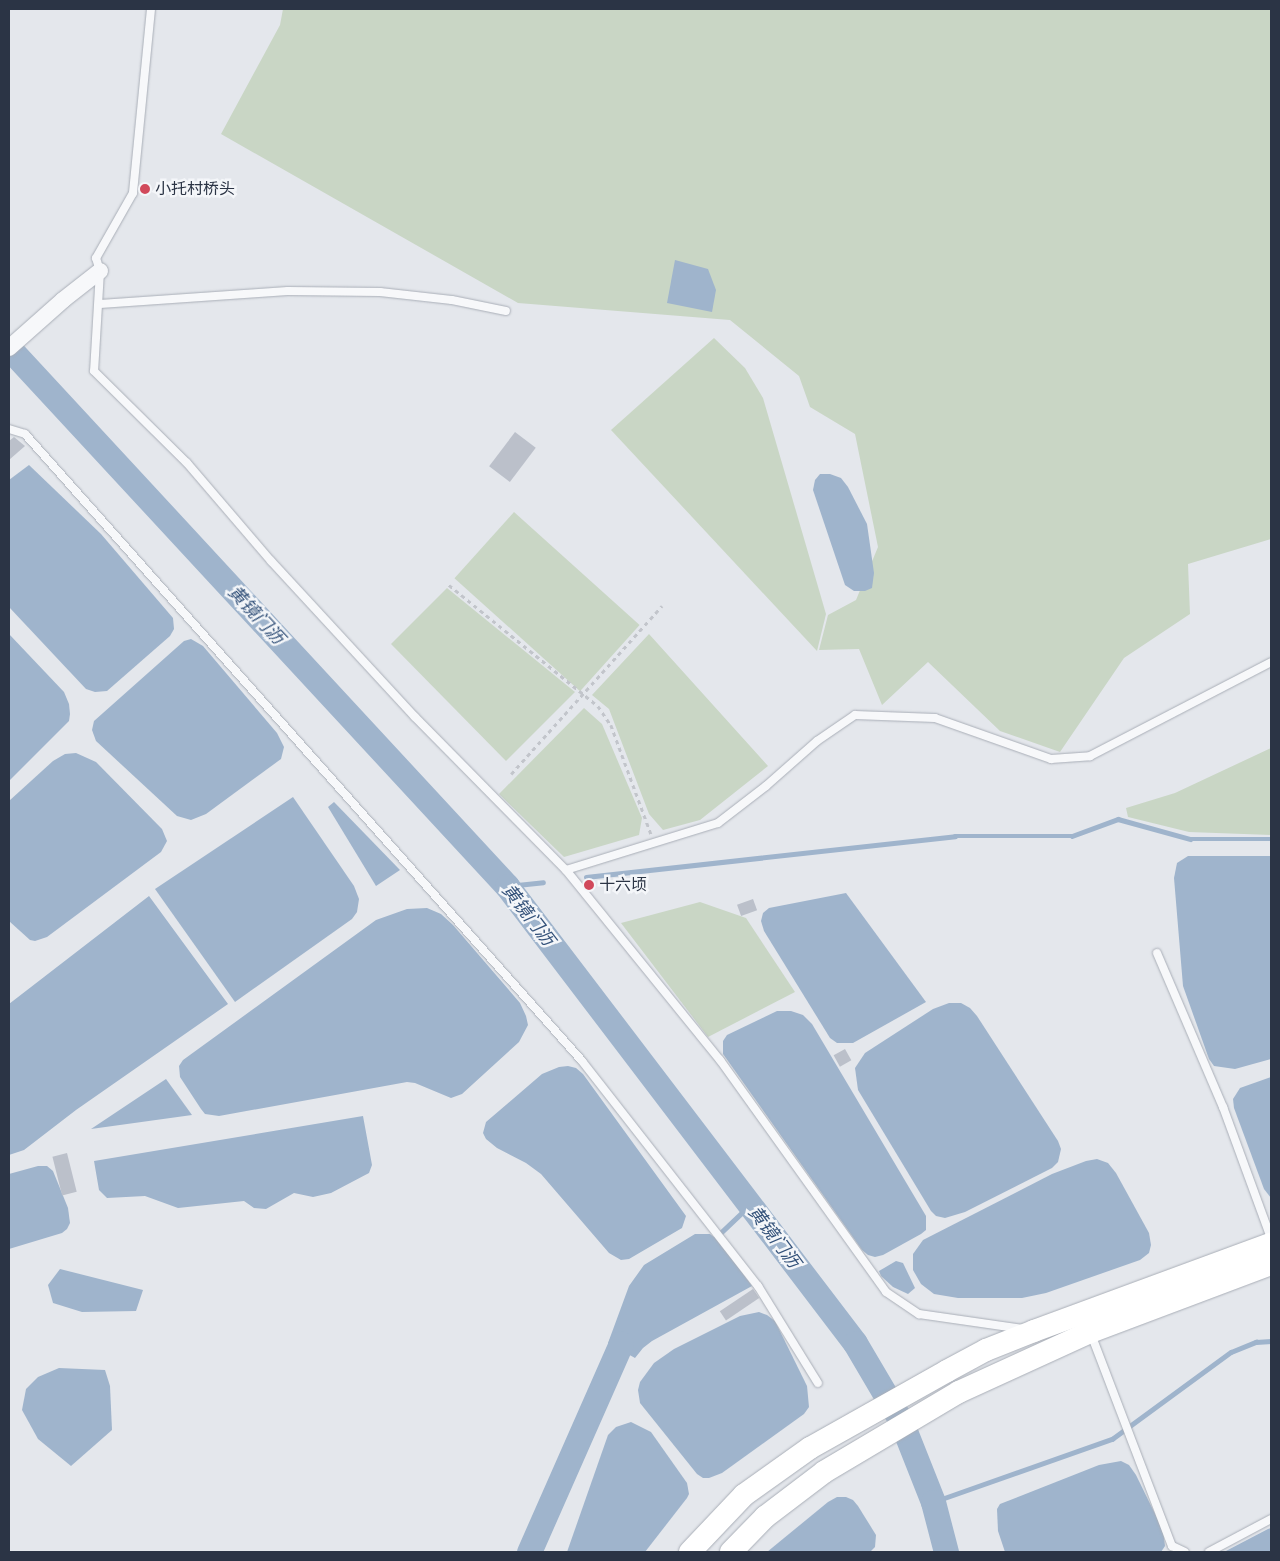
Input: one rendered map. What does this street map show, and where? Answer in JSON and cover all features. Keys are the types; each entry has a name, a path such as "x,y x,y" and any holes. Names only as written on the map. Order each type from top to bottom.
{"main road":[{"path":"730,1552 765,1517 824,1472 959,1392 1000,1374 1065,1332 1271,1244"},
{"path":"690,1552 744,1495 810,1448 986,1350 1034,1331 1090,1332 1271,1264"}],"street":[{"path":"9,348 63,300 100,271"}],"lane":[{"path":"151,9 133,193 96,258 100,271 100,304 94,371 187,463 271,561 415,718 566,870 720,1060 886,1292 919,1314 1034,1331"},
{"path":"100,304 288,291 380,292 452,300 506,312"},
{"path":"9,429 25,434 582,1062 758,1286 818,1383"},
{"path":"566,870 718,823 766,786 818,740 855,715 935,718 1051,758 1090,756 1271,662"},
{"path":"1157,953 1222,1107 1271,1238"},
{"path":"1090,1332 1172,1546 1185,1552"},
{"path":"1209,1552 1271,1519"}],"path":[{"path":"448,585 598,706 610,726 652,838"},
{"path":"511,774 662,606"}],"green space":[{"path":"283,9 1271,9 1271,539 1188,564 1190,614 1124,658 1060,752 1000,731 928,662 882,705 859,649 819,650 828,615 856,600 878,547 855,434 810,407 799,376 730,320 518,303 221,134 280,25"},
{"path":"714,338 745,368 763,398 826,614 817,651 611,430"},
{"path":"514,512 640,625 580,691 454,578"},
{"path":"447,588 575,692 506,761 391,644"},
{"path":"649,634 768,766 700,820 663,830 649,814 609,709 592,695"},
{"path":"584,708 602,724 642,818 639,835 564,857 499,794"},
{"path":"1271,748 1271,835 1189,832 1128,817 1126,808 1175,793"},
{"path":"700,902 746,918 795,992 708,1037 621,923"}],"water":[{"path":"675,260 708,269 716,290 712,312 667,303"},
{"path":"29,465 101,534 173,618 174,629 170,636 107,691 95,692 86,689 9,607 9,480"},
{"path":"820,474 830,474 841,478 848,487 867,524 874,573 872,588 865,591 854,591 845,585 813,490 815,480"},
{"path":"9,634 64,692 69,704 70,714 69,721 9,781"},
{"path":"191,639 203,646 277,733 284,747 281,759 206,814 191,820 177,816 96,741 92,730 94,721 184,641"},
{"path":"76,753 96,762 162,829 167,841 161,852 47,937 35,941 30,940 9,921 9,801 53,761 65,754"},
{"path":"293,797 354,886 359,899 357,912 352,919 235,1002 155,889"},
{"path":"334,802 400,870 376,886 328,807"},
{"path":"1188,856 1271,856 1271,1059 1235,1069 1214,1066 1209,1059 1183,986 1174,878 1177,863"},
{"path":"846,893 926,1002 853,1043 837,1043 830,1038 764,931 761,921 763,913 769,908"},
{"path":"149,896 228,1004 76,1110 24,1150 9,1155 9,1004"},
{"path":"427,908 441,914 453,925 520,1003 528,1025 519,1042 462,1094 451,1098 415,1083 407,1082 219,1116 205,1114 180,1077 179,1066 183,1060 376,920 407,909"},
{"path":"949,1003 961,1003 970,1008 977,1016 1058,1141 1061,1149 1058,1162 1052,1168 965,1212 945,1218 936,1216 931,1211 858,1090 855,1068 865,1053 933,1009"},
{"path":"777,1011 791,1011 803,1015 812,1024 926,1216 926,1230 883,1255 875,1257 868,1255 862,1250 723,1054 723,1041 727,1035"},
{"path":"568,1066 576,1068 583,1074 686,1216 682,1228 629,1259 621,1260 609,1253 541,1174 526,1163 497,1148 486,1139 483,1133 486,1122 542,1074 559,1067"},
{"path":"1271,1077 1271,1198 1264,1189 1234,1108 1233,1099 1240,1088"},
{"path":"166,1079 192,1115 91,1129"},
{"path":"363,1116 372,1165 369,1173 331,1193 313,1197 294,1193 266,1209 254,1208 244,1201 178,1208 145,1196 107,1198 99,1190 94,1161"},
{"path":"1097,1159 1108,1163 1116,1173 1149,1233 1151,1245 1149,1253 1140,1260 1046,1293 1022,1298 958,1298 934,1294 921,1284 913,1270 913,1254 923,1240 1052,1174 1086,1161"},
{"path":"38,1166 47,1166 53,1171 68,1208 70,1223 62,1233 9,1249 9,1174"},
{"path":"695,1234 710,1234 719,1241 752,1286 652,1341 635,1358 608,1343 629,1286 644,1265"},
{"path":"896,1261 903,1263 915,1288 908,1294 893,1287 881,1276 879,1271"},
{"path":"60,1269 143,1290 136,1311 82,1312 53,1303 48,1285"},
{"path":"759,1312 775,1321 807,1386 809,1407 804,1414 722,1473 709,1478 703,1478 697,1474 640,1403 638,1390 640,1382 654,1363 674,1349 740,1316"},
{"path":"59,1368 105,1370 110,1386 112,1430 71,1466 38,1439 22,1410 26,1389 38,1377"},
{"path":"631,1422 651,1432 687,1483 689,1494 645,1552 567,1552 608,1435 616,1427"},
{"path":"1121,1461 1129,1465 1136,1475 1163,1530 1165,1546 1161,1552 1005,1552 998,1531 997,1509 1000,1504 1099,1465"},
{"path":"837,1497 846,1497 853,1500 858,1506 876,1535 875,1547 871,1551 767,1552 828,1502"},
{"path":"1271,1528 1271,1552 1224,1552 1268,1529"}],"building":[{"path":"515,432 536,448 510,482 489,466"},
{"path":"14,437 25,446 9,460 9,441"},
{"path":"753,899 757,910 741,916 737,905"},
{"path":"845,1049 851,1060 840,1067 834,1055"},
{"path":"67,1153 77,1192 62,1195 52,1157"},
{"path":"753,1289 759,1298 726,1320 720,1311"}],"waterway":[{"name":"黄镜门沥","path":"9,348 507,886 855,1343 901,1421 933,1502 946,1552"},
{"path":"586,877 955,836 1072,836 1118,819 1190,839 1271,839"},
{"path":"507,886 543,882"},
{"path":"711,1242 750,1205"},
{"path":"933,1502 1112,1439 1231,1352 1256,1342 1271,1341"},
{"path":"529,1552 621,1343"}],"place":[{"name":"小托村桥头","path":"145,189"},
{"name":"十六顷","path":"589,885"}]}
